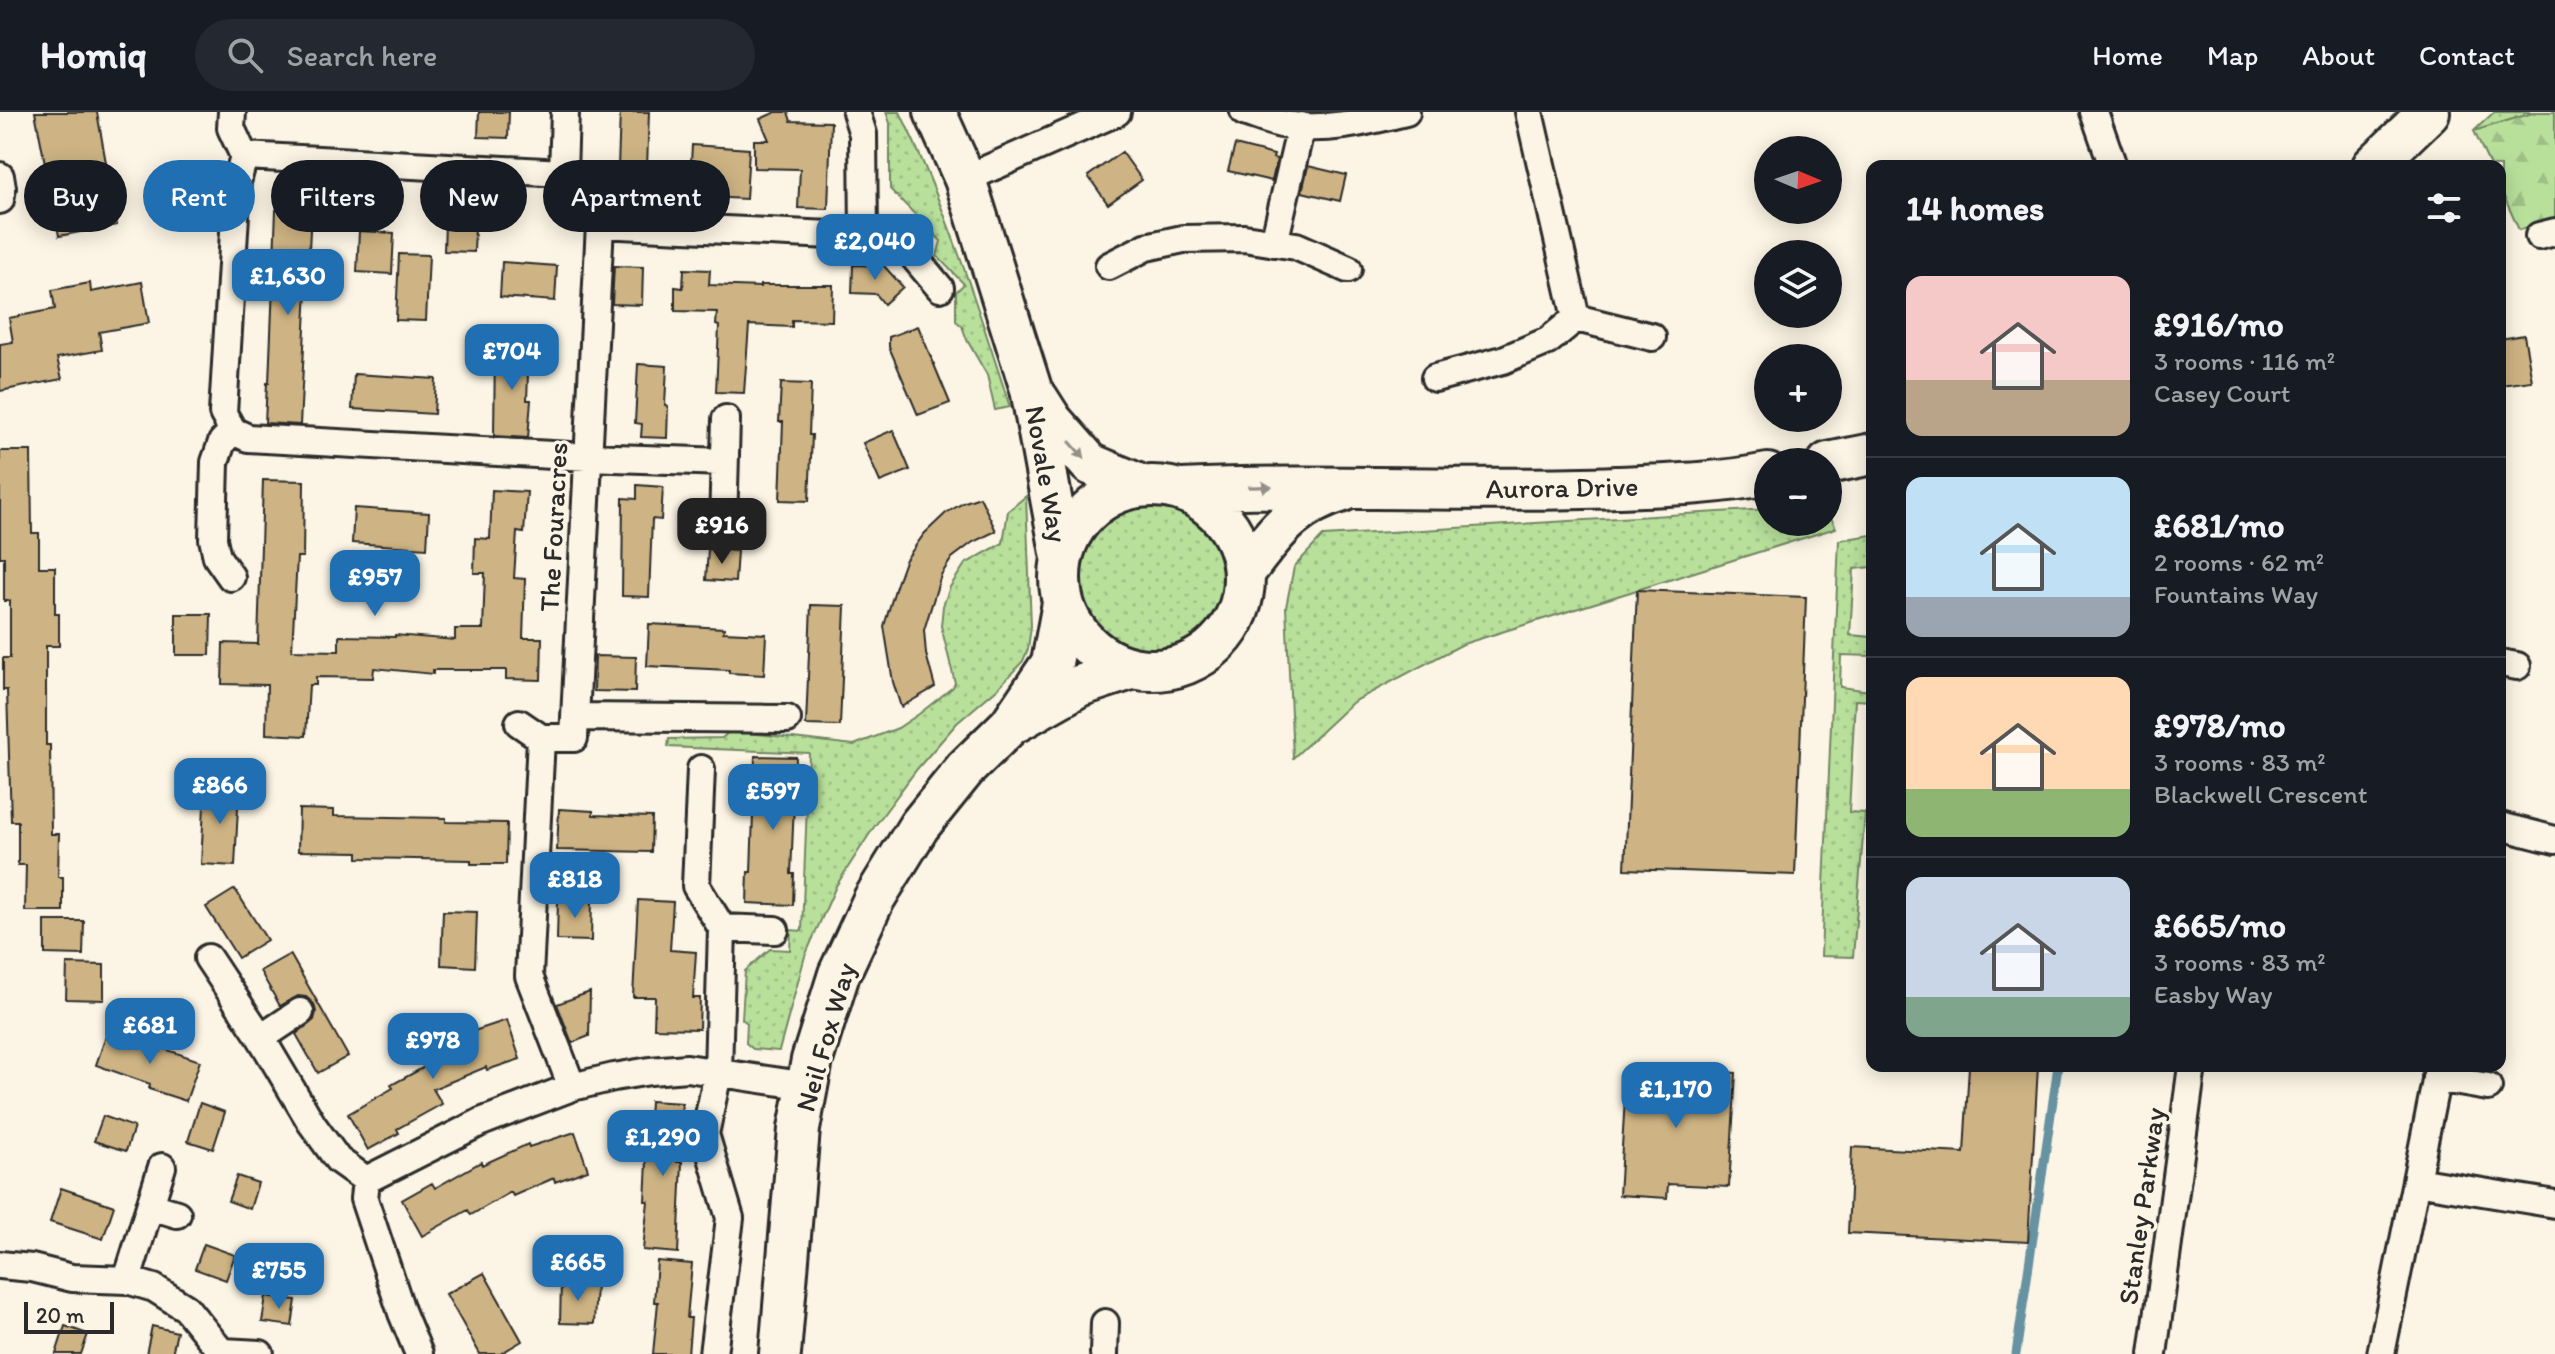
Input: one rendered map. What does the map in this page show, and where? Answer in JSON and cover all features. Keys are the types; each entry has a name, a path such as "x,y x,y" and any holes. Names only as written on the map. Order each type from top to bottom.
{"main road":[{"name":"Novale Way","path":"935,112 965,179 1031,389 1062,558"},
{"path":"2379,160 2429,112"},
{"name":"Novale Way","path":"1031,389 1052,421 1090,464 1142,486"},
{"path":"1842,460 1866,455"},
{"name":"Aurora Drive","path":"1182,490 1263,486 1569,489 1722,483 1754,477"},
{"path":"1142,486 1182,490 1217,511 1231,529 1240,550 1244,573 1244,590 1232,625 1219,641 1205,654 1183,666 1165,670 1131,669 1102,656 1085,641 1063,603 1062,558 1067,542 1084,516 1123,489 1142,486"},
{"name":"Aurora Drive","path":"1244,573 1282,525 1299,510 1324,497 1354,488"},
{"name":"Neil Fox Way","path":"780,1354 799,1129 812,1060 839,974 874,899 919,826 965,769 1010,725 1052,663 1063,603"},
{"name":"Neil Fox Way","path":"1010,725 1079,686 1131,669"}],"street":[{"path":"232,112 231,128 244,156 237,182 223,413 233,431 248,438 724,462"},
{"path":"563,160 565,112"},
{"path":"856,112 863,134 864,236"},
{"path":"965,179 1117,112"},
{"path":"1251,113 1282,124 1320,128 1406,112"},
{"path":"1529,112 1576,318"},
{"path":"2094,112 2111,160"},
{"path":"1274,243 1301,126"},
{"path":"244,156 543,172"},
{"path":"0,176 0,200"},
{"path":"730,230 892,238 903,244 940,288"},
{"name":"The Fouracres","path":"576,717 600,232"},
{"path":"1109,266 1146,247 1183,239 1244,238 1296,246 1348,269"},
{"path":"1576,318 1652,337"},
{"path":"1435,378 1514,355 1548,341 1576,318"},
{"path":"723,525 726,419"},
{"path":"231,577 217,557 213,539 215,462 222,442 233,431"},
{"path":"519,723 541,738 574,738 576,717 787,719"},
{"path":"541,738 529,976 572,1087"},
{"path":"701,769 696,886 722,928 718,1073 705,1134 730,1218 713,1354"},
{"path":"2506,828 2555,840"},
{"path":"722,928 775,930"},
{"path":"208,958 261,1038 312,1124 338,1160 366,1180"},
{"path":"261,1038 300,1012"},
{"path":"366,1180 481,1122 572,1087 650,1071 687,1068 808,1086"},
{"name":"Stanley Parkway","path":"2153,1354 2191,1072"},
{"path":"2381,1354 2438,1072 2488,1087"},
{"path":"127,1280 162,1167"},
{"path":"366,1180 364,1199 419,1354"},
{"path":"2416,1181 2555,1204"},
{"path":"151,1206 177,1214"},
{"path":"0,1265 32,1268 72,1278 127,1280 154,1288 186,1308 223,1353 260,1354"},
{"path":"1104,1354 1105,1323"}],"green space":[{"path":"886,112 900,112 917,148 947,221 1010,407 995,410 987,375 962,326 956,321 956,292 964,284 937,256 941,241 890,189 890,123"},
{"path":"2494,112 2536,112 2474,131"},
{"path":"2536,112 2555,112 2555,220 2519,230 2506,201 2506,160 2487,160 2474,131"},
{"path":"1026,496 1031,626 1023,661 998,688 957,723 917,769 874,827 836,886 805,956 779,1051 753,1049 746,1043 747,1023 742,1019 745,971 770,949 790,950 791,930 802,931 809,753 668,747 669,739 722,738 730,731 854,745 898,728 919,714 955,683 941,626 943,606 950,587 965,564 1003,543 1008,511"},
{"path":"1153,501 1181,507 1205,523 1221,547 1227,575 1221,603 1205,627 1181,643 1153,649 1125,643 1101,627 1085,603 1079,575 1085,547 1101,523 1125,507"},
{"path":"1754,510 1754,536 1810,536 1463,644 1353,702 1293,758 1286,607 1294,567 1323,536"},
{"path":"1866,536 1866,568 1854,569 1850,635 1866,636 1866,656 1841,655 1840,687 1866,690 1866,701 1855,700 1849,812 1865,813 1853,957 1821,956 1839,540"}],"building":[{"path":"35,112 97,112 105,160 44,160"},
{"path":"479,112 509,112 508,138 478,137"},
{"path":"620,112 649,112 647,160 618,160"},
{"path":"776,112 788,112 791,121 831,122 828,209 798,208 800,169 754,168 754,140 769,140 760,119"},
{"path":"692,145 749,149 746,199 730,198 730,160 691,160"},
{"path":"1235,145 1274,155 1273,158 1277,159 1272,181 1228,171"},
{"path":"1122,152 1142,180 1108,204 1088,176"},
{"path":"1308,166 1346,175 1340,201 1302,192"},
{"path":"58,232 80,232 59,236"},
{"path":"275,232 310,232 300,425 265,423"},
{"path":"359,232 394,233 392,274 357,272"},
{"path":"445,232 475,232 474,252 444,251"},
{"path":"399,254 429,255 426,321 396,320"},
{"path":"502,262 557,266 555,301 500,297"},
{"path":"853,265 884,266 903,287 884,304 876,294 852,293"},
{"path":"614,266 643,267 642,305 612,304"},
{"path":"684,269 710,270 709,285 833,285 832,321 792,320 792,327 749,325 744,393 716,392 717,312 675,311 675,287 683,288"},
{"path":"142,282 149,323 99,332 102,350 57,358 62,379 0,391 0,344 13,342 9,318 55,309 52,290 90,283 91,292"},
{"path":"918,326 950,403 918,415 889,347 889,337"},
{"path":"2524,335 2532,381 2506,384 2506,338"},
{"path":"495,346 529,348 527,400 531,400 528,438 494,436"},
{"path":"638,364 667,366 667,438 641,437 642,424 635,423"},
{"path":"354,374 436,379 434,414 352,409"},
{"path":"781,383 811,384 809,501 780,500"},
{"path":"893,430 910,470 880,482 863,443"},
{"path":"0,451 31,451 32,533 39,533 39,567 55,567 59,646 46,646 46,745 50,745 51,834 59,834 58,877 63,877 63,911 25,911 26,865 18,865 18,821 11,821 7,690 3,690 3,658 10,658 10,601 4,601 4,557 0,557"},
{"path":"263,480 304,481 303,557 297,557 292,650 339,651 339,636 395,635 455,640 455,629 483,629 485,573 474,573 475,538 490,539 492,490 527,492 524,533 517,532 514,578 525,579 523,638 542,638 541,680 506,679 506,670 433,670 433,674 374,668 373,678 316,677 316,685 309,685 306,736 266,734 267,685 222,684 223,643 258,644"},
{"path":"637,485 663,487 661,520 652,519 649,597 622,596 623,498 637,499"},
{"path":"980,497 996,531 973,542 952,558 941,575 924,630 926,654 935,687 901,707 893,682 884,626 905,561 924,534 946,513"},
{"path":"354,508 429,513 427,548 352,543"},
{"path":"708,549 737,551 735,582 706,580"},
{"path":"1637,590 1806,597 1795,875 1625,869"},
{"path":"811,605 845,606 840,726 806,725"},
{"path":"176,614 211,614 210,655 176,655"},
{"path":"649,624 724,628 723,632 766,634 764,675 647,666"},
{"path":"595,656 636,657 635,692 594,691"},
{"path":"755,756 796,757 791,874 794,874 793,905 747,903"},
{"path":"205,786 239,787 235,866 201,864"},
{"path":"299,809 334,810 334,816 446,818 446,822 507,823 506,864 471,864 471,860 358,858 358,852 298,851"},
{"path":"559,809 593,811 593,815 652,817 651,852 557,850"},
{"path":"235,889 267,940 238,958 206,907"},
{"path":"558,899 592,899 591,941 557,940"},
{"path":"638,900 673,902 670,950 696,952 693,998 700,998 699,1029 654,1028 655,997 633,997"},
{"path":"443,911 477,912 475,967 441,965"},
{"path":"45,921 84,921 83,955 45,954"},
{"path":"290,954 348,1056 318,1073 296,1034 314,1020 314,1004 306,997 298,996 280,1006 260,971"},
{"path":"67,964 104,965 104,1000 66,999"},
{"path":"590,992 589,1036 572,1043 557,1004"},
{"path":"507,1020 520,1059 487,1070 486,1067 433,1089 442,1104 397,1129 399,1133 368,1150 348,1114 430,1064 423,1049 455,1035"},
{"path":"107,1033 200,1061 186,1101 149,1089 150,1084 96,1065"},
{"path":"1627,1066 1736,1073 1729,1187 1668,1184 1667,1198 1619,1195"},
{"path":"1969,1072 2038,1072 2028,1242 1848,1233 1852,1147 1964,1153"},
{"path":"650,1101 682,1103 677,1162 682,1162 678,1253 643,1250 648,1201 645,1201"},
{"path":"200,1103 225,1112 213,1149 188,1141"},
{"path":"103,1116 134,1127 126,1151 94,1141"},
{"path":"575,1132 588,1170 555,1182 554,1178 513,1196 511,1192 471,1215 468,1210 422,1236 402,1200 432,1183 435,1188 481,1162 482,1165 528,1144 529,1147"},
{"path":"237,1176 258,1183 250,1209 228,1201"},
{"path":"61,1188 114,1206 103,1239 50,1222"},
{"path":"204,1244 235,1255 226,1280 195,1269"},
{"path":"657,1261 692,1264 687,1318 691,1318 688,1354 653,1354 658,1302 654,1302"},
{"path":"484,1273 522,1341 500,1354 480,1354 446,1294"},
{"path":"561,1282 596,1283 594,1324 560,1323"},
{"path":"266,1296 296,1300 292,1326 262,1322"},
{"path":"65,1326 88,1334 81,1354 56,1354"},
{"path":"152,1326 177,1332 172,1354 146,1354"}],"waterway":[{"path":"2016,1354 2057,1072"}]}
